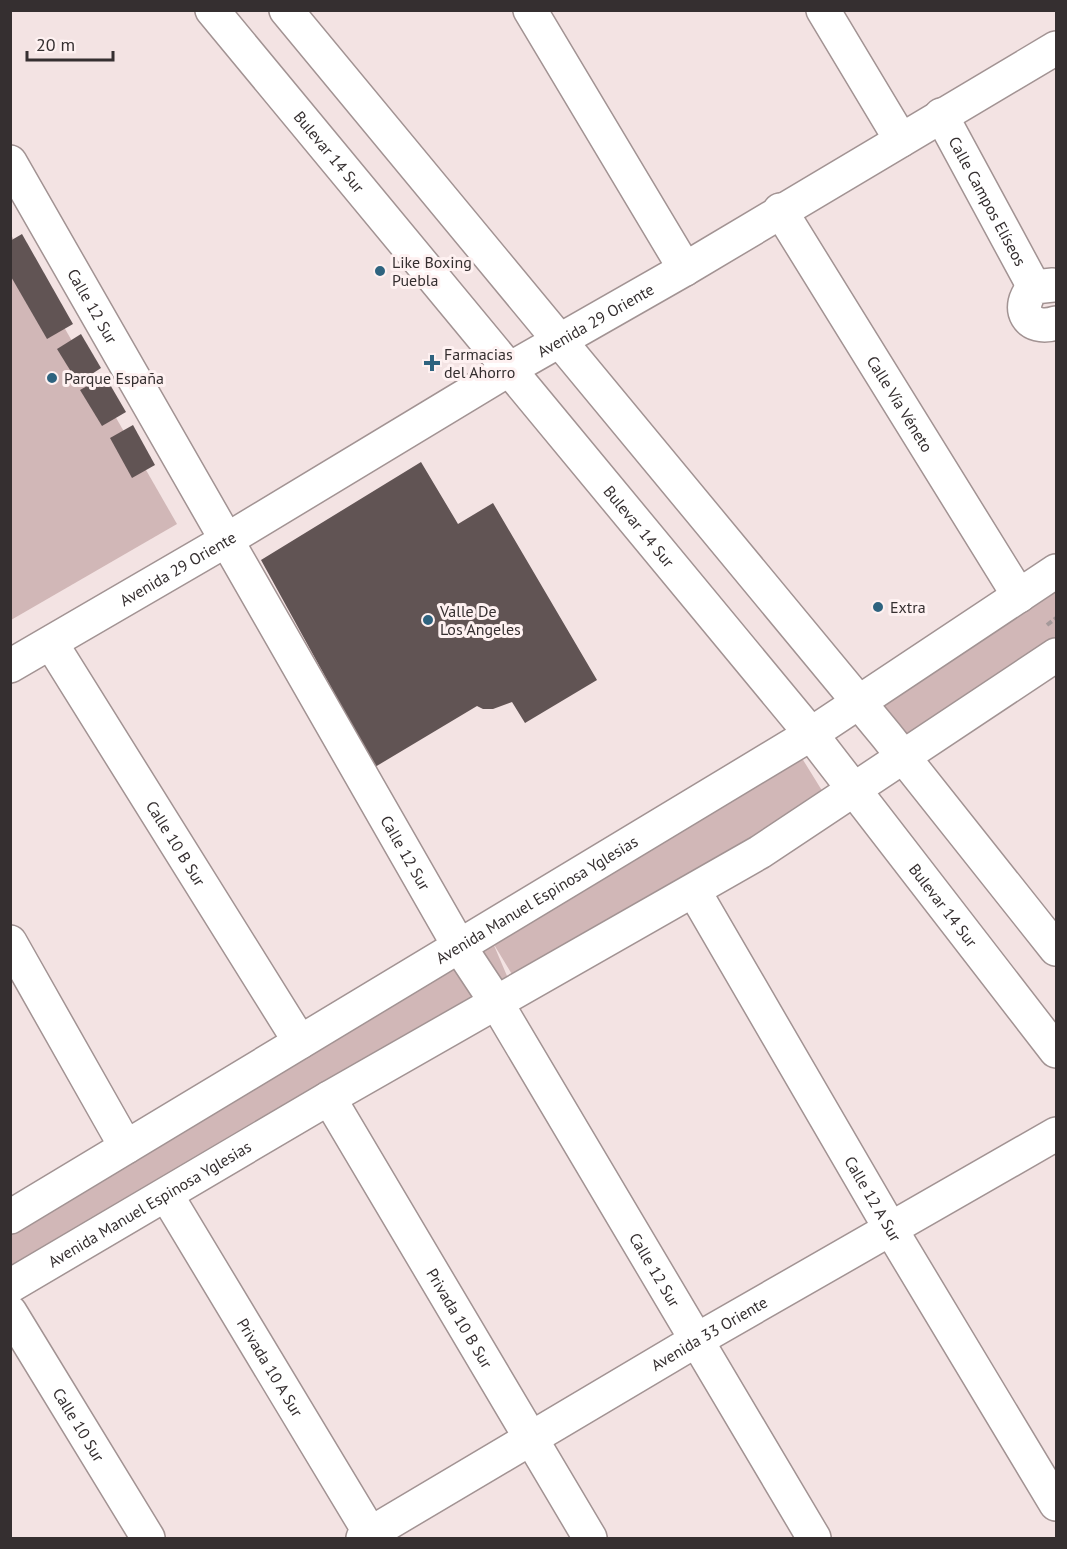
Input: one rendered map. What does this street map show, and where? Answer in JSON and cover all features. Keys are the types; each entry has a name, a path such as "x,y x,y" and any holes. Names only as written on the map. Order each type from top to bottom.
{"street":[{"name":"Bulevar 14 Sur","path":"212,10 812,734 1056,1051"},
{"path":"286,10 903,756 1056,949"},
{"path":"530,10 685,269"},
{"path":"823,10 901,140"},
{"name":"Avenida 29 Oriente","path":"10,666 225,541 508,369 685,269 780,210 1056,48"},
{"name":"Calle Campos Elíseos","path":"941,116 1045,287 1026,295 1023,306 1027,317 1035,324 1046,326 1056,323"},
{"name":"Calle 12 Sur","path":"10,162 225,541 459,945 496,1002 814,1539"},
{"name":"Calle Vía Véneto","path":"780,210 1019,596"},
{"name":"Avenida Manuel Espinosa Yglesias","path":"10,1217 812,734 1056,572"},
{"name":"Calle 10 B Sur","path":"51,643 300,1042"},
{"name":"Avenida Manuel Espinosa Yglesias","path":"10,1286 167,1196 329,1098 694,891 856,789 1056,655"},
{"name":"Calle 12 A Sur","path":"694,891 890,1228 1056,1504"},
{"path":"10,942 126,1147"},
{"name":"Privada 10 B Sur","path":"329,1098 590,1539"},
{"name":"Avenida 33 Oriente","path":"369,1537 695,1341 1056,1134"},
{"name":"Privada 10 A Sur","path":"167,1196 369,1537"},
{"name":"Calle 10 Sur","path":"10,1312 148,1539"}],"shaded area":[{"name":"Parque España","path":"10,233 177,524 11,620 10,620"},
{"path":"1056,580 1056,661 917,758 874,706"},
{"path":"800,755 826,797 516,981 493,943 510,983 11,1274 11,1227"}],"building":[{"path":"22,234 73,324 47,339 10,275 10,241"},
{"path":"81,334 101,368 78,383 57,349"},
{"path":"105,376 126,412 102,426 80,390"},
{"path":"133,425 155,465 132,478 110,438"},
{"name":"Valle De Los Angeles","path":"421,462 458,524 493,503 597,680 525,723 512,702 493,709 483,709 477,706 375,767 261,560"}],"place":[{"name":"Like Boxing Puebla","path":"380,271"},
{"name":"Farmacias del Ahorro","path":"432,363"},
{"name":"Parque España","path":"52,378"},
{"name":"Extra","path":"878,607"},
{"name":"Valle De Los Angeles","path":"428,620"}]}
